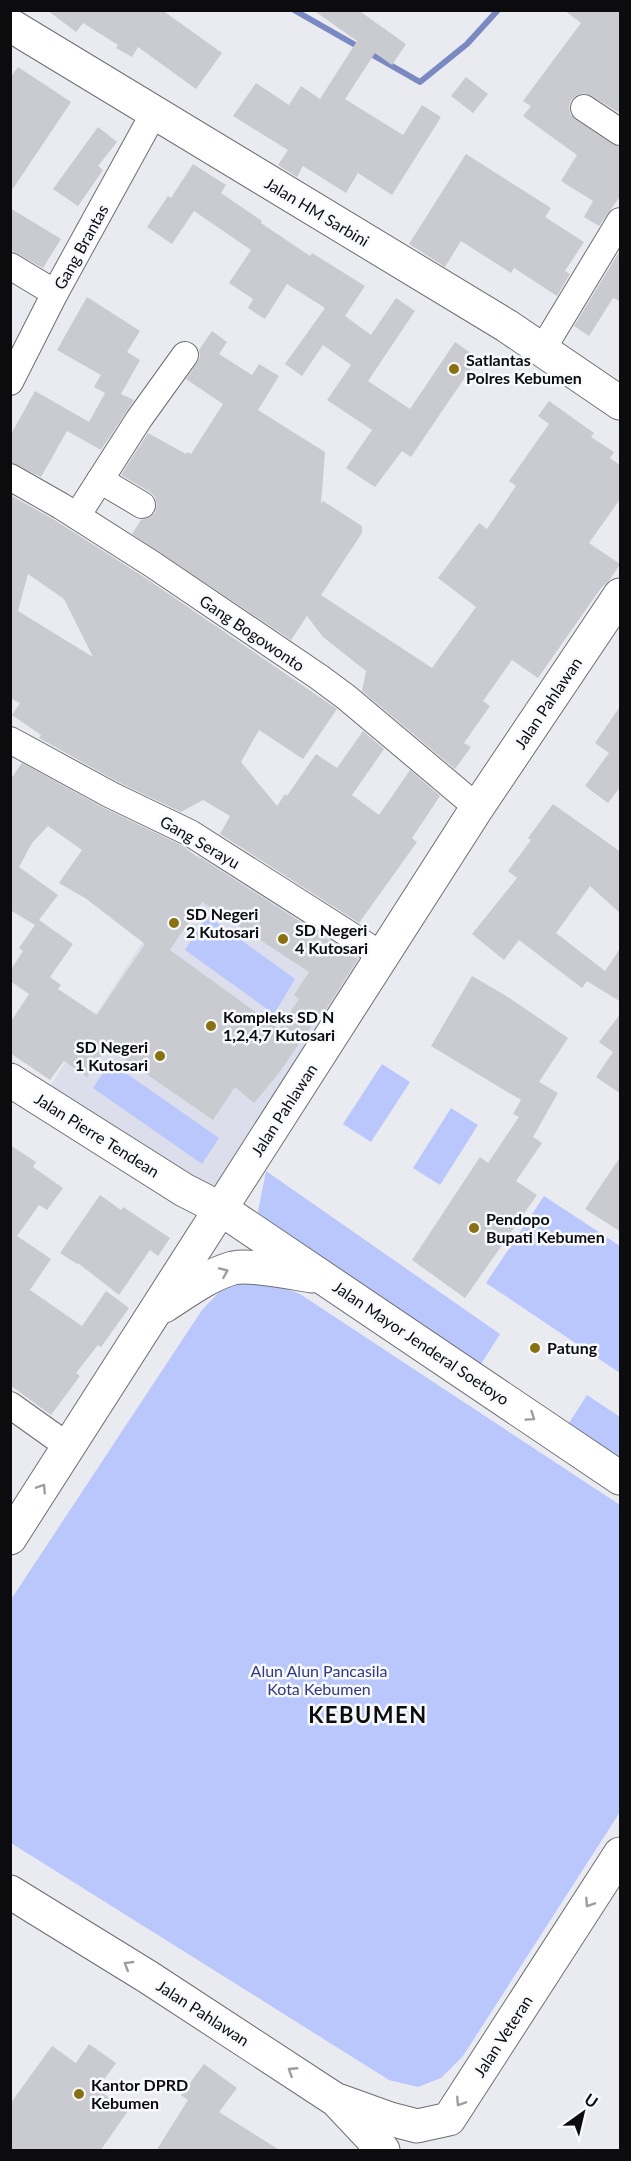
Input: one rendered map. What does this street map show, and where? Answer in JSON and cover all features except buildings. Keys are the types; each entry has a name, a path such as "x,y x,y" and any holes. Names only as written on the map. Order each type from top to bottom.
{"main road":[{"name":"Jalan HM Sarbini","path":"10,25 507,326 621,403"},
{"name":"Jalan Pahlawan","path":"10,1538 475,812 621,595"},
{"name":"Jalan Pierre Tendean","path":"10,1080 184,1190 221,1209"},
{"path":"248,1167 254,1232"},
{"path":"184,1190 196,1247"},
{"name":"Jalan Mayor Jenderal Soetoyo","path":"221,1209 621,1478"},
{"path":"155,1312 205,1280 235,1268 273,1269 323,1278"},
{"name":"Jalan Veteran","path":"336,2100 417,2126 449,2119 621,1854"},
{"name":"Jalan Pahlawan","path":"10,1892 148,1977 336,2100 383,2151"}],"street":[{"path":"584,108 621,132"},
{"name":"Gang Brantas","path":"10,382 55,293 154,113"},
{"path":"542,350 621,221"},
{"path":"10,266 55,293"},
{"path":"77,516 154,396 185,355"},
{"name":"Gang Bogowonto","path":"10,477 77,516 346,697 472,803 475,812"},
{"path":"100,480 142,505"},
{"name":"Gang Serayu","path":"10,740 111,795 190,833 383,956"},
{"path":"10,1405 69,1447"}],"shaded area":[{"name":"Kompleks SD N 1,2,4,7 Kutosari","path":"204,846 378,958 218,1205 45,1094"}],"green space":[{"path":"207,915 295,979 274,1014 185,950"},
{"path":"110,1062 219,1138 202,1164 93,1088"},
{"path":"382,1064 410,1082 371,1142 343,1124"},
{"path":"451,1108 478,1125 440,1185 413,1168"},
{"path":"266,1171 500,1334 472,1378 254,1232"},
{"path":"544,1196 620,1246 620,1373 486,1283"},
{"name":"Alun Alun Pancasila Kota Kebumen","path":"243,1280 265,1281 300,1294 620,1505 620,1812 463,2056 441,2078 418,2087 389,2080 11,1843 10,1601 202,1310 223,1288"},
{"path":"587,1395 620,1417 620,1474 560,1437"}],"waterway":[{"path":"294,10 420,82 467,44 498,10"}],"place":[{"name":"Satlantas Polres Kebumen","path":"454,369"},
{"name":"SD Negeri 2 Kutosari","path":"174,923"},
{"name":"SD Negeri 4 Kutosari","path":"283,939"},
{"name":"Kompleks SD N 1,2,4,7 Kutosari","path":"211,1026"},
{"name":"SD Negeri 1 Kutosari","path":"160,1056"},
{"name":"Pendopo Bupati Kebumen","path":"474,1228"},
{"name":"Patung","path":"535,1348"},
{"name":"Kantor DPRD Kebumen","path":"79,2094"}],"district":[{"name":"KEBUMEN","path":"368,1715"}]}
